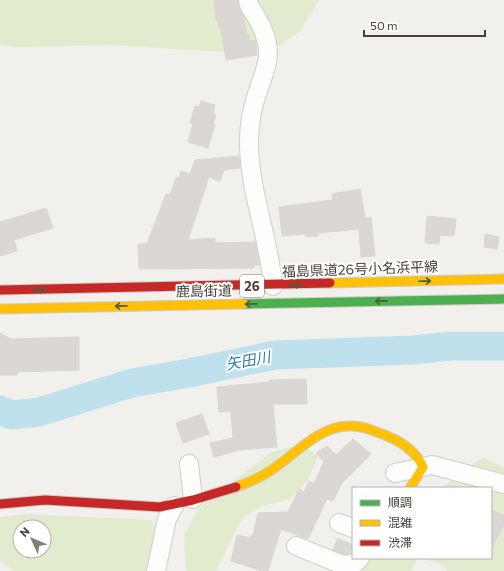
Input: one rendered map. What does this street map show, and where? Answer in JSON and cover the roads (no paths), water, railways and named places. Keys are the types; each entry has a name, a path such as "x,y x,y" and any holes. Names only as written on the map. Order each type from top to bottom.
{"main road":[{"name":"福島県道26号小名浜平線","path":"0,290 273,286 504,279"},
{"name":"鹿島街道","path":"0,309 504,299"},
{"path":"0,504 14,501 45,500 160,507 174,506 250,482 270,472 318,435 337,427 360,426 381,432 413,451 420,458 423,467 411,487"}],"street":[{"path":"248,0 248,4 255,14 267,40 267,63 250,118 249,143 257,203 271,266 273,286"},
{"path":"189,464 193,499"},
{"path":"395,473 432,465 504,484"},
{"path":"156,571 168,519 174,506"},
{"path":"296,546 343,565 354,564 359,559"}],"waterway":[{"name":"矢田川","path":"0,410 11,415 39,412 132,383 275,355 413,350 452,346 504,346"}]}
